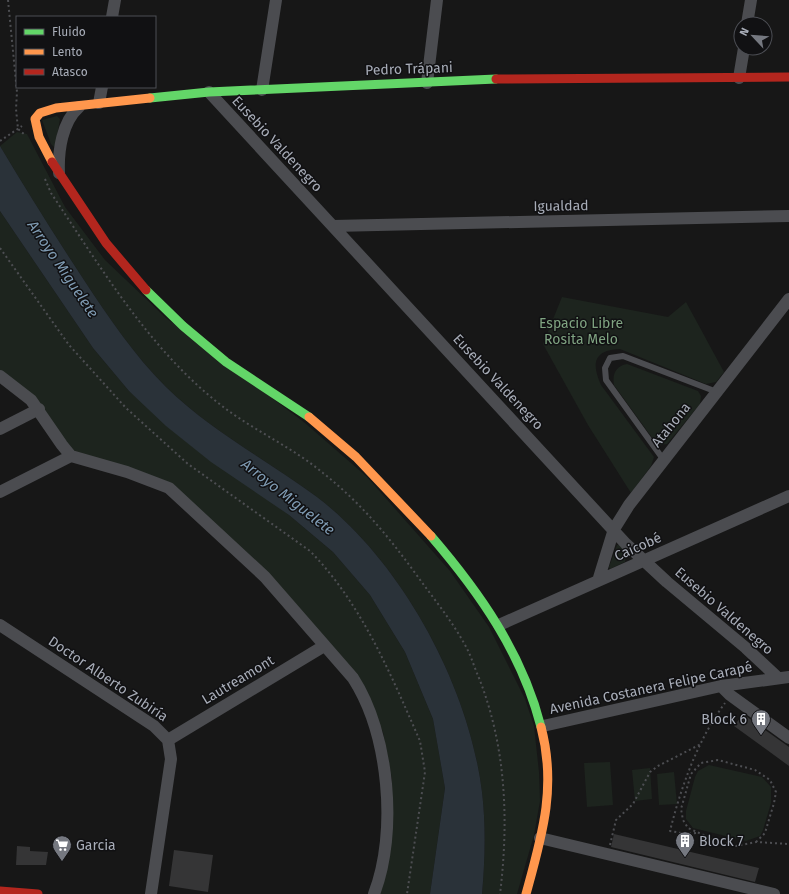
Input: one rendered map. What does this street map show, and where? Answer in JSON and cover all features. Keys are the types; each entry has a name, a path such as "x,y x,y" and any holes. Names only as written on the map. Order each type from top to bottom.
{"street":[{"path":"112,16 115,0"},
{"path":"262,90 276,0"},
{"path":"427,83 438,0"},
{"path":"748,16 751,0"},
{"path":"739,78 743,56"},
{"name":"Pedro Trápani","path":"59,174 36,130 35,118 48,110 79,107 99,103 209,92 503,79 789,77"},
{"path":"99,103 102,88"},
{"name":"Eusebio Valdenegro","path":"209,92 614,529 626,544 667,582 783,677"},
{"path":"79,107 67,120 61,148 59,174 90,222 117,257 162,306 212,352 323,428 369,468 439,543 499,625 531,691 543,726 547,750 548,796 540,838 526,894"},
{"name":"Igualdad","path":"333,226 789,216"},
{"name":"Atahona","path":"598,581 614,529 628,505 663,458 717,392 789,299"},
{"path":"1,378 24,394 39,409 62,445 72,456 127,472 168,488 265,577 344,667 359,688 373,720 384,771 389,826 383,864 374,894"},
{"path":"0,429 39,409"},
{"path":"0,492 72,456"},
{"name":"Caicobé","path":"499,625 789,496"},
{"name":"Doctor Alberto Zubiría","path":"0,625 154,726 168,740 171,759 151,894"},
{"name":"Lautreamont","path":"168,740 324,646"},
{"name":"Avenida Costanera Felipe Carapé","path":"543,726 721,686 783,677"},
{"path":"721,686 730,695 789,738"},
{"path":"540,838 774,894"},
{"path":"0,891 33,894"}],"lane":[{"path":"663,458 606,380 605,368 610,358 623,356 717,392"}],"path":[{"path":"8,0 16,82"},
{"path":"17,88 16,109 18,129 25,136"},
{"path":"0,141 13,132"},
{"path":"43,173 51,193 99,264 140,322 176,364 218,402 322,472 366,511 402,556 466,646 485,695 499,745 505,801 504,857 500,894"},
{"path":"0,248 69,345 126,408 188,464 310,552 322,564 339,586 375,642 420,741 424,758 425,772 407,894"},
{"path":"696,833 687,834 670,831 686,779 702,743 719,711 730,695"},
{"path":"608,854 616,820 633,804 650,772 658,766 702,743"},
{"path":"756,842 765,833 774,803 776,792 774,785 770,780 755,770 718,760 701,763 691,774 681,809 683,820 688,828 696,833 736,846 756,842 789,844"}],"green space":[{"path":"57,116 60,119 55,148 51,144 42,120"},
{"path":"17,132 27,134 65,207 105,260 166,318 305,423 367,477 450,571 489,627 525,699 534,726 539,772 540,801 534,835 517,894 482,894 485,830 482,792 475,752 463,710 446,669 426,629 403,591 377,556 348,524 317,497 298,483 220,431 183,403 154,375 143,362 122,336 93,294 0,146"},
{"path":"0,211 93,348 129,391 289,515 333,552 370,595 405,652 433,719 445,788 430,894 378,894 391,834 392,779 383,732 358,678 170,486 74,452 0,372"},
{"name":"Espacio Libre Rosita Melo","path":"562,297 668,317 686,302 724,372 716,382 706,384 620,349 611,350 600,355 597,359 596,370 601,385 654,457 651,466 631,493 588,425 543,344"},
{"path":"627,364 698,391 701,396 700,404 667,444 660,445 656,443 614,385 614,374 620,367"},
{"path":"617,545 620,545 626,555 625,562 610,569 609,567"},
{"path":"610,762 613,805 587,807 584,763"},
{"path":"709,765 762,777 771,787 771,803 760,836 746,841 693,828 686,819 686,811 695,777 698,771"},
{"path":"650,768 652,799 635,801 632,770"},
{"path":"674,772 677,804 659,805 657,774"}],"water":[{"name":"Arroyo Miguelete","path":"0,146 103,308 122,336 154,375 183,403 202,418 317,497 348,524 377,556 403,591 426,629 446,669 463,710 475,752 482,792 485,830 482,894 430,894 445,788 433,719 405,652 370,595 333,552 289,515 211,462 166,426 129,391 93,348 0,211"}],"building":[{"name":"Block 6","path":"743,714 789,747 789,766 734,726"},
{"name":"Block 7","path":"614,834 759,868 755,882 611,847"},
{"path":"17,846 30,847 30,851 48,852 46,865 16,865"},
{"path":"174,850 213,855 208,892 169,886"}],"traffic: fast":[{"path":"150,98 209,92 496,79"},
{"path":"146,290 183,326 226,362 309,417"},
{"path":"431,536 466,579 497,625 511,649 523,674 541,727"}],"traffic: slow":[{"path":"52,162 39,137 35,119 40,113 56,108 150,98"},
{"path":"309,417 356,457 431,536"},
{"path":"526,894 542,831 548,791 546,749 541,727"}],"traffic: jam":[{"path":"496,79 789,77"},
{"path":"52,162 106,243 146,290"},
{"path":"0,891 38,894"}],"place":[{"name":"Block 6","path":"761,736"},
{"name":"Block 7","path":"685,858"},
{"name":"Garcia","path":"62,862"}]}
